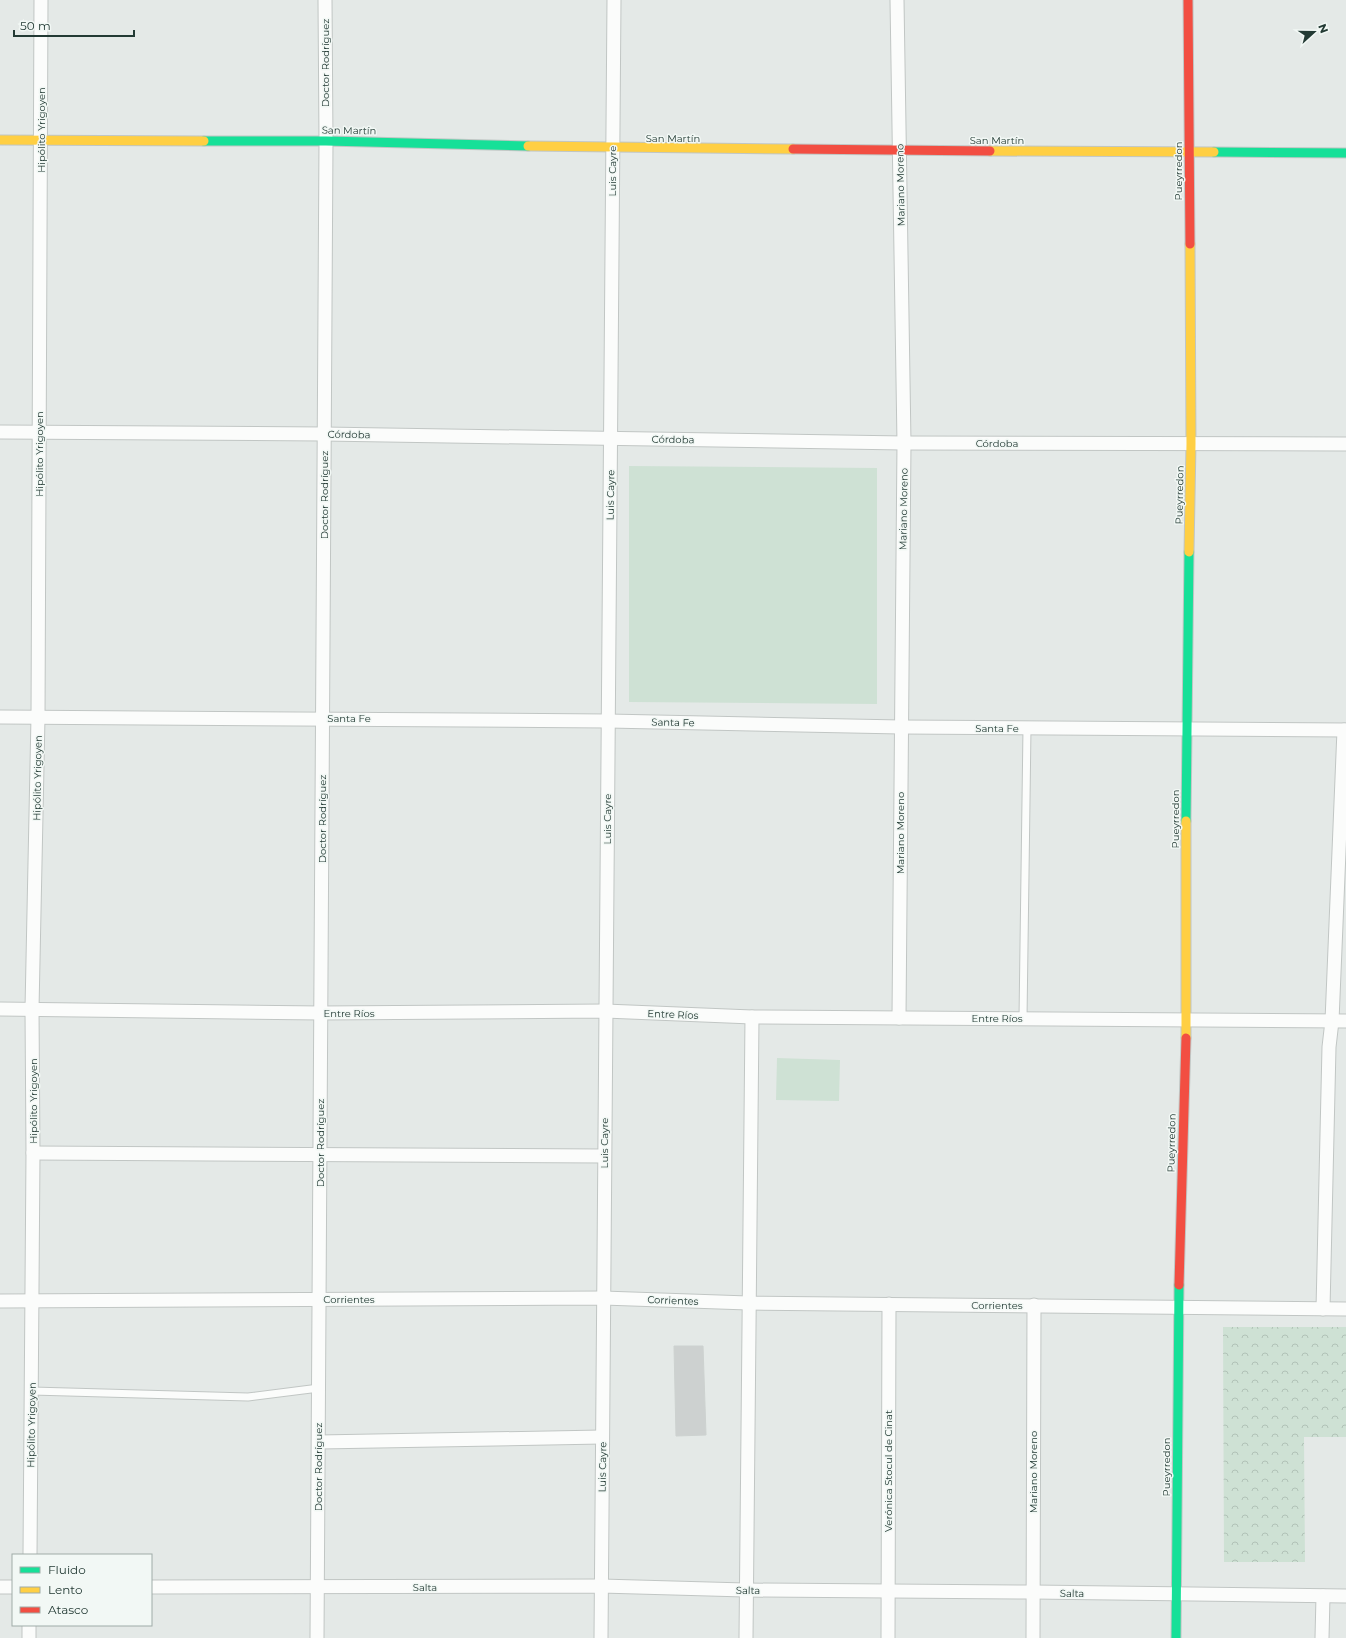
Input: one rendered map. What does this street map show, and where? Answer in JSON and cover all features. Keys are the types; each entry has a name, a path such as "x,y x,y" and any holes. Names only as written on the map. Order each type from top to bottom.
{"street":[{"name":"Hipólito Yrigoyen","path":"30,1554 33,1153 32,1009 38,717 41,0"},
{"name":"Doctor Rodríguez","path":"318,1638 326,141 325,0"},
{"name":"Luis Cayre","path":"601,1638 614,0"},
{"name":"Mariano Moreno","path":"897,0 904,443 899,1018"},
{"name":"Pueyrredon","path":"1176,1638 1178,1308 1186,1020 1186,729 1191,444 1188,0"},
{"name":"San Martín","path":"0,140 326,141 613,148 899,151 1346,153"},
{"name":"Córdoba","path":"0,432 611,437 904,443 1346,444"},
{"name":"Santa Fe","path":"0,716 608,720 901,727 1345,730"},
{"path":"1323,1309 1329,1047 1332,1021 1345,730"},
{"name":"Entre Ríos","path":"0,1010 32,1009 321,1013 605,1011 752,1017 1346,1021"},
{"path":"746,1638 745,1590 752,1017"},
{"path":"33,1153 604,1156"},
{"name":"Corrientes","path":"0,1301 603,1298 748,1303 1346,1309"},
{"name":"Verónica Stocul de Cinat","path":"888,1638 889,1304"},
{"name":"Mariano Moreno","path":"1033,1638 1034,1305"},
{"path":"319,1442 602,1436"},
{"name":"Salta","path":"152,1587 318,1588 601,1586 745,1590 1346,1596"},
{"path":"0,1587 12,1587"},
{"path":"1322,1638 1323,1596"},
{"path":"29,1626 29,1638"}],"lane":[{"path":"1023,1019 1027,728"},
{"path":"32,1391 248,1397 319,1388"}],"green space":[{"path":"629,466 877,468 877,704 629,702"},
{"path":"777,1058 840,1060 839,1101 776,1100"},
{"path":"1223,1327 1346,1327 1346,1437 1304,1437 1305,1562 1224,1562"}],"building":[{"path":"674,1346 703,1346 706,1435 676,1436"}],"traffic: fast":[{"path":"204,141 326,141 528,146"},
{"path":"1214,152 1346,153"},
{"path":"1186,821 1189,552"},
{"path":"1176,1638 1179,1285"}],"traffic: slow":[{"path":"0,140 204,141"},
{"path":"528,146 793,149"},
{"path":"990,151 1214,152"},
{"path":"1189,552 1191,444 1190,244"},
{"path":"1186,821 1186,1038"}],"traffic: jam":[{"path":"1188,0 1190,244"},
{"path":"793,149 990,151"},
{"path":"1179,1285 1186,1038"}]}
